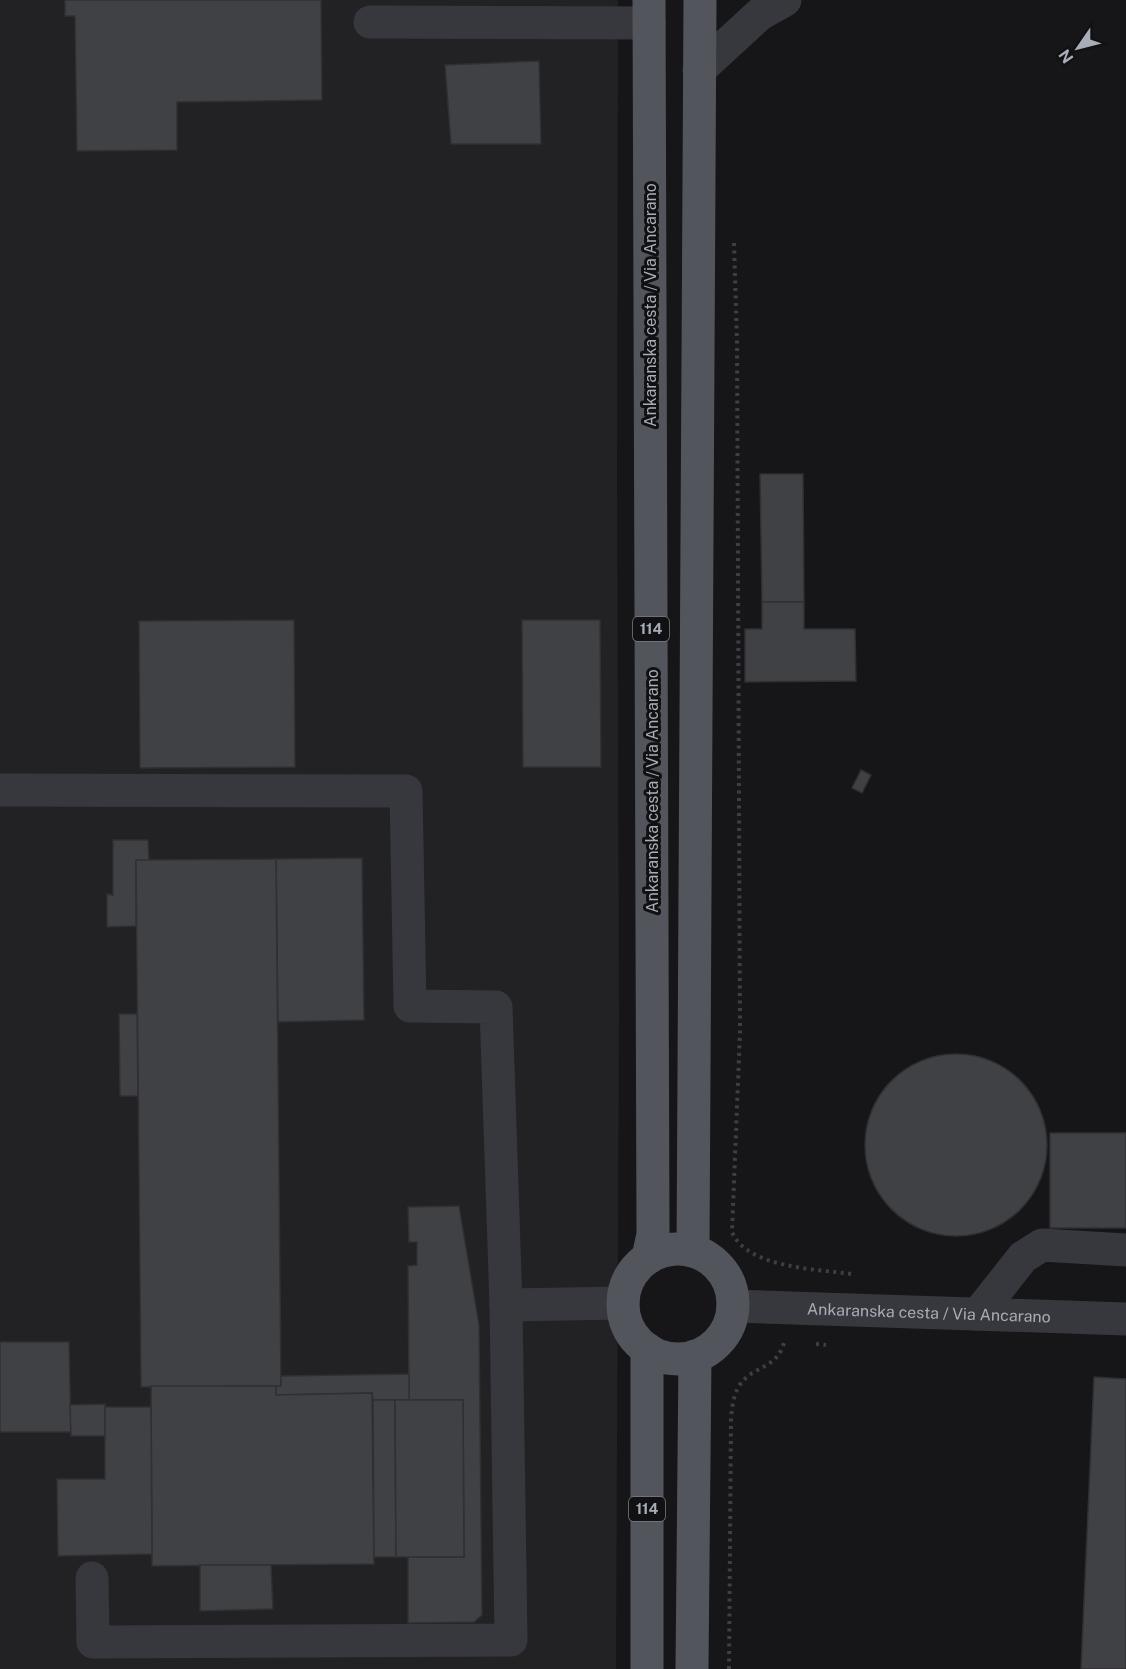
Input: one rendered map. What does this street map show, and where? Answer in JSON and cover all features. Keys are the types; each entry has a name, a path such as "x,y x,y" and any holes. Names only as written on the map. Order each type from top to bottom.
{"main road":[{"path":"693,1251 701,6"},
{"name":"Ankaranska cesta / Via Ancarano","path":"648,1258 653,1234 649,11"},
{"path":"679,1249 693,1251 707,1257 718,1266 726,1278 732,1291 731,1319 726,1331 707,1350 682,1359 664,1357 647,1349 629,1329 623,1303 625,1289 638,1266 648,1258 663,1251 679,1249"},
{"name":"114","path":"647,1349 647,1669"},
{"path":"692,1669 695,1356"}],"street":[{"path":"699,70 760,14 785,0"},
{"path":"370,22 649,11"},
{"path":"0,790 406,791 410,1006 495,1007 506,1305 511,1640 93,1642 92,1578"},
{"path":"978,1314 1023,1257 1042,1245 1126,1250"},
{"path":"506,1305 623,1303"},
{"name":"Ankaranska cesta / Via Ancarano","path":"733,1306 1126,1319"}],"path":[{"path":"734,238 737,341 740,1032 732,1232 736,1242 752,1254 773,1263 851,1274"},
{"path":"729,1669 732,1404 738,1387 746,1377 776,1360 785,1342"}],"shaded area":[{"path":"0,0 618,0 619,1012 616,1669 0,1669"}],"building":[{"path":"65,0 321,0 322,100 177,102 177,150 77,151 75,16 65,16"},
{"path":"539,61 541,144 451,144 445,65"},
{"path":"760,474 803,474 804,602 762,602"},
{"path":"762,602 804,602 804,629 855,629 856,681 745,682 745,629 762,629"},
{"path":"294,620 295,767 140,768 139,621"},
{"path":"522,620 600,620 601,767 523,767"},
{"path":"861,770 871,775 862,793 852,788"},
{"path":"113,840 148,840 149,860 136,860 136,926 107,927 107,894 113,895"},
{"path":"362,858 364,1020 278,1022 276,859"},
{"path":"276,859 281,1386 141,1387 136,860"},
{"path":"119,1014 137,1014 138,1096 120,1096"},
{"path":"956,1054 974,1055 991,1061 1007,1069 1021,1080 1032,1094 1040,1110 1046,1127 1046,1163 1040,1180 1032,1196 1021,1210 1007,1221 991,1229 974,1235 956,1236 938,1235 921,1229 905,1221 891,1210 880,1196 872,1180 866,1163 865,1145 866,1127 872,1110 880,1094 891,1080 905,1069 921,1061 938,1055"},
{"path":"1050,1133 1126,1133 1126,1228 1050,1228"},
{"path":"459,1206 479,1325 482,1615 474,1622 408,1623 408,1557 464,1557 463,1400 409,1400 408,1266 417,1265 417,1242 409,1242 408,1207"},
{"path":"0,1342 69,1342 71,1432 0,1432"},
{"path":"409,1374 409,1400 373,1400 372,1393 276,1395 276,1386 281,1386 281,1376"},
{"path":"1094,1377 1126,1379 1126,1669 1081,1669"},
{"path":"151,1386 276,1386 276,1395 372,1393 374,1564 152,1566"},
{"path":"373,1400 395,1400 396,1557 374,1557"},
{"path":"395,1400 463,1400 464,1557 396,1557"},
{"path":"105,1404 105,1436 71,1436 70,1405"},
{"path":"105,1407 151,1407 152,1554 58,1556 57,1479 105,1479"},
{"path":"200,1565 271,1565 273,1609 200,1611"}]}
